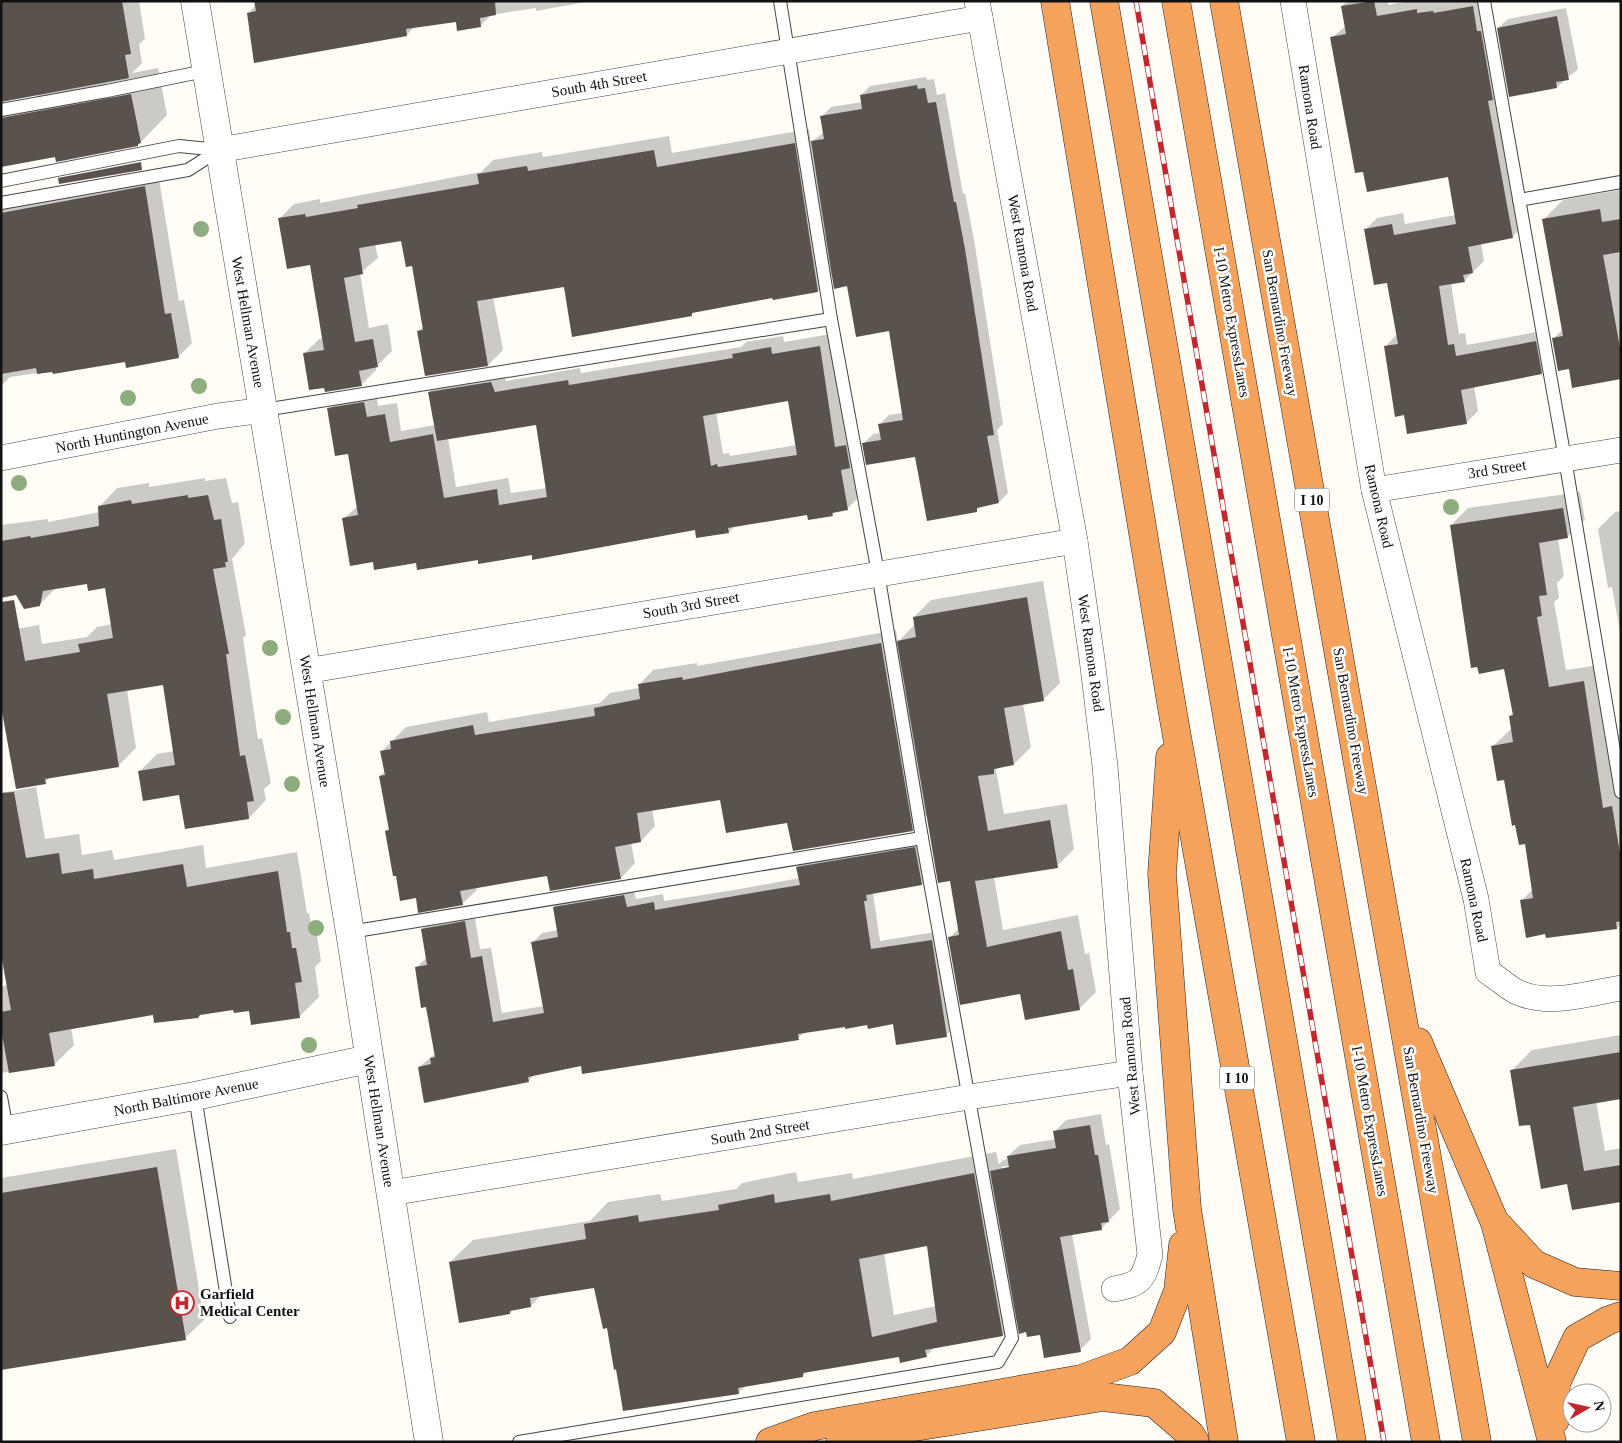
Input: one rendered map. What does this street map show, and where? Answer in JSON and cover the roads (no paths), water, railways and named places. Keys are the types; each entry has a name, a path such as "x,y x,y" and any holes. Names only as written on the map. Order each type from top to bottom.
{"highway":[{"name":"I 10","path":"1055,1 1173,714 1301,1442"},
{"path":"1104,1 1352,1442"},
{"name":"I-10 Metro ExpressLanes","path":"1176,1 1426,1442"},
{"name":"San Bernardino Freeway","path":"1224,1 1477,1442"},
{"path":"1173,714 1162,874 1187,1209 1224,1442"},
{"path":"1400,999 1495,1223 1554,1442"},
{"path":"770,1442 815,1426 1081,1378 1130,1361 1162,1332 1178,1291 1187,1209"},
{"path":"1495,1223 1534,1264 1575,1282 1621,1286"},
{"path":"1554,1442 1556,1383 1577,1338 1609,1320 1621,1316"},
{"path":"840,1442 870,1434 1103,1396 1154,1403 1190,1434 1194,1442"}],"street":[{"name":"West Hellman Avenue","path":"195,1 205,71 264,410 350,932 429,1442"},
{"name":"Ramona Road","path":"1293,1 1374,490 1476,899 1488,972 1517,991 1533,997 1555,999 1621,988"},
{"name":"South 4th Street","path":"219,150 273,139 790,52 978,10"},
{"name":"West Ramona Road","path":"978,10 1075,541 1105,766 1130,1073 1150,1255 1145,1274 1136,1285 1114,1289"},
{"name":"North Huntington Avenue","path":"1,458 218,416 264,410"},
{"name":"3rd Street","path":"1374,490 1621,450"},
{"name":"South 3rd Street","path":"306,670 1075,541"},
{"name":"North Baltimore Avenue","path":"4,1130 195,1096 369,1059"},
{"name":"South 2nd Street","path":"391,1193 970,1097 1130,1073"}],"lane":[{"path":"519,1442 998,1362 1012,1338 922,838 878,574 831,319 790,52 780,1"},
{"path":"1484,1 1565,459 1615,723 1621,792"},
{"path":"1,110 205,71"},
{"path":"1,181 179,146 219,150"},
{"path":"1,203 188,170 219,150"},
{"path":"1520,200 1621,182"},
{"path":"264,410 831,319"},
{"path":"350,932 922,838"},
{"path":"195,1096 230,1317"},
{"path":"1,1097 4,1130"}],"railway":[{"path":"1136,1 1384,1442"}],"place":[{"name":"Garfield Medical Center","path":"182,1303"}]}
